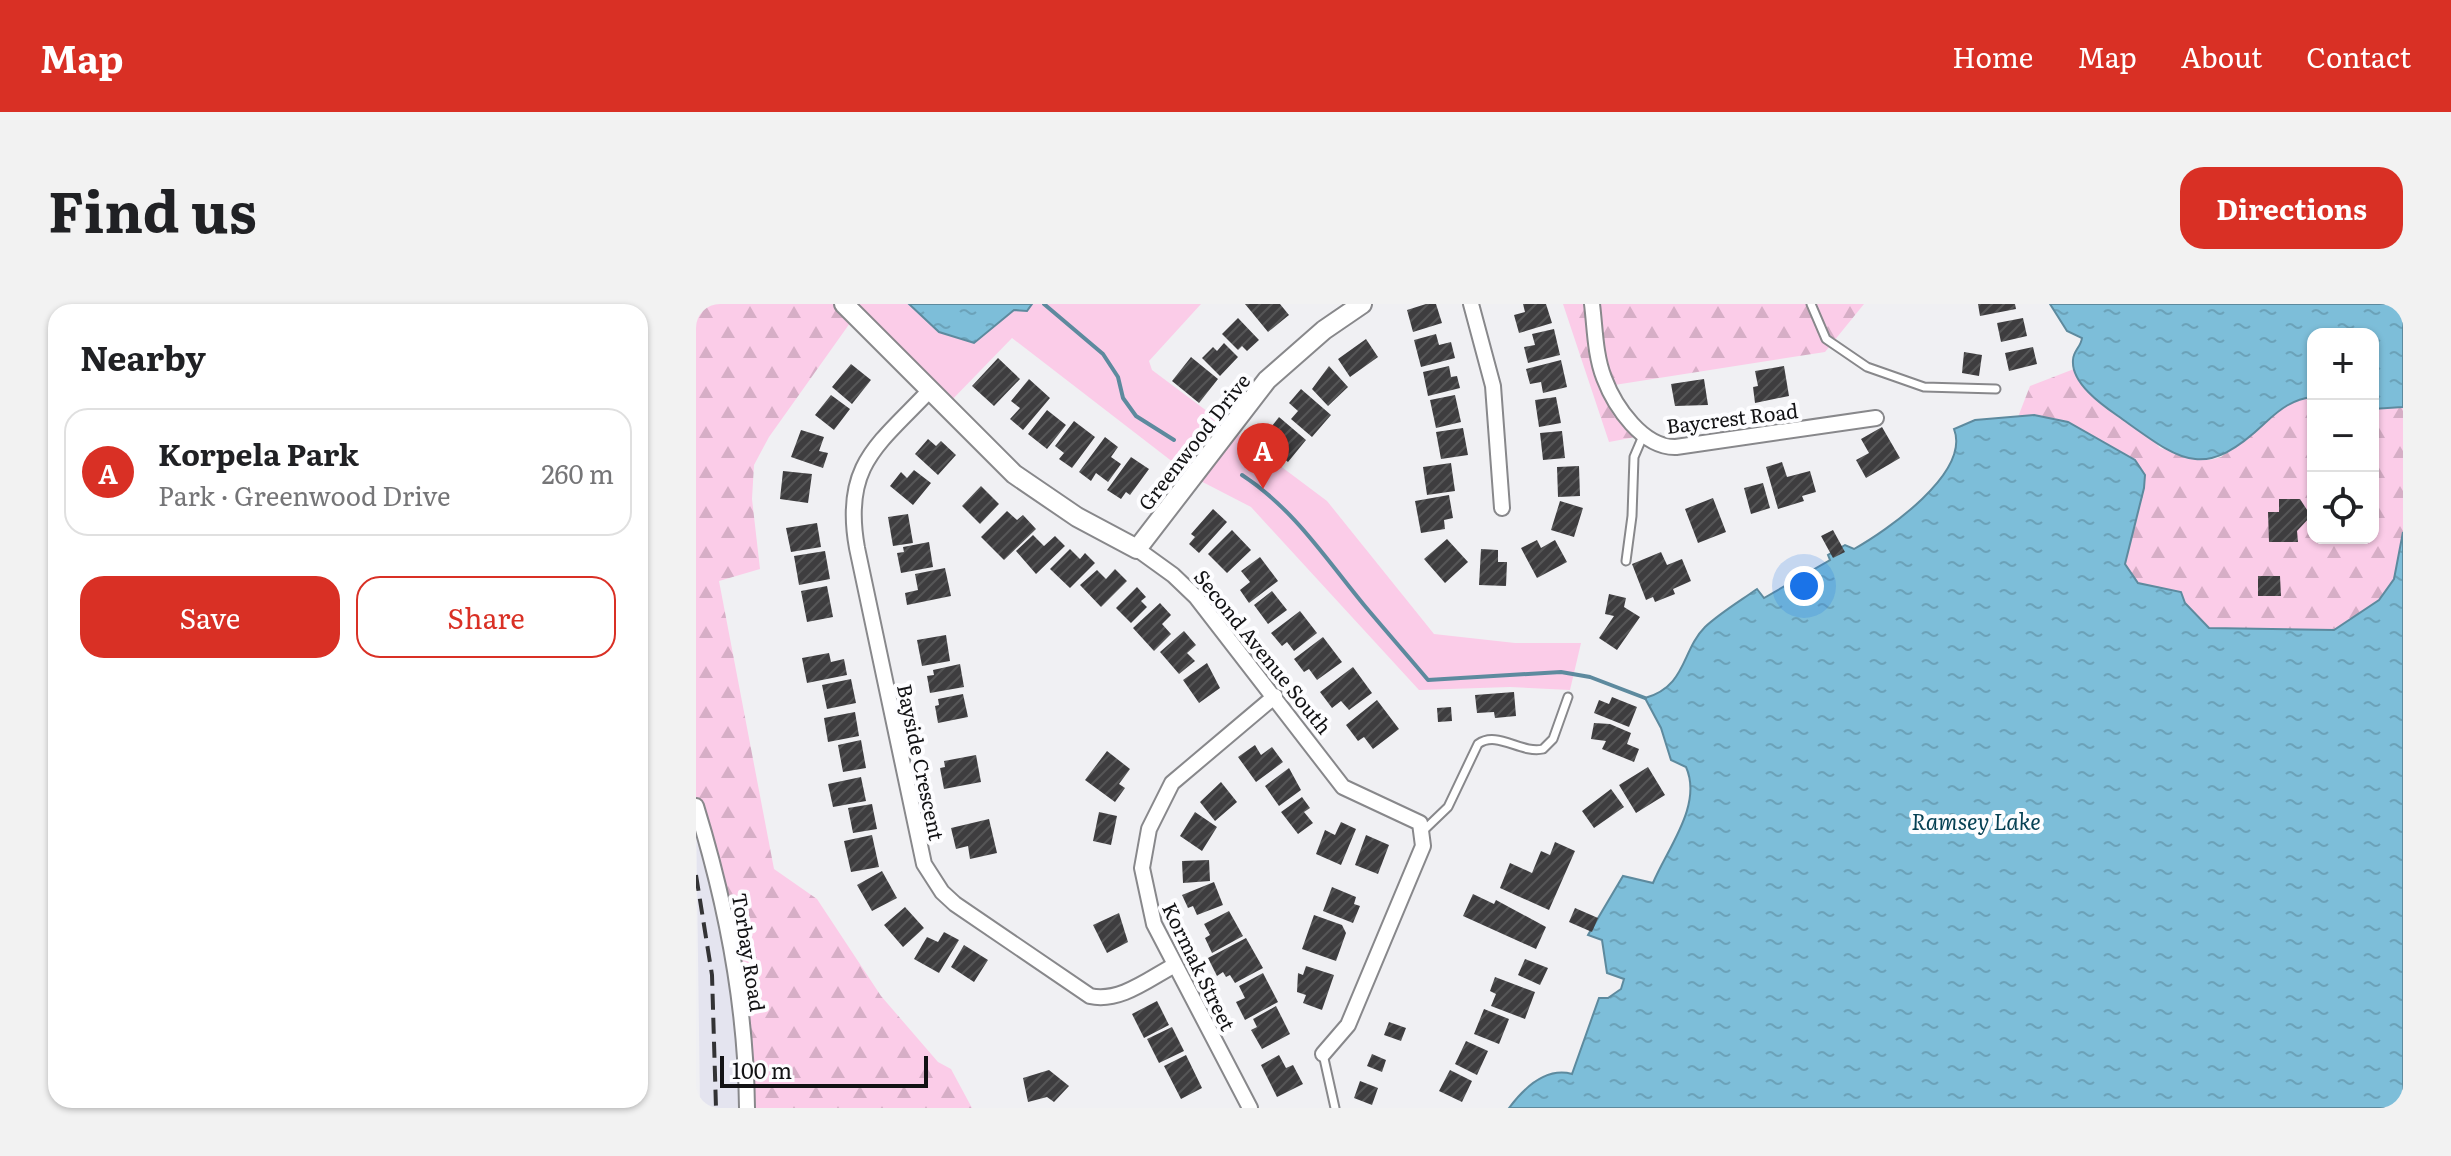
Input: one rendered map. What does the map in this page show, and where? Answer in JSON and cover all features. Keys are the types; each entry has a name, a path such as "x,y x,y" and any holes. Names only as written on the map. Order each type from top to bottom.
{"street":[{"name":"Second Avenue South","path":"844,304 1014,474 1077,517 1137,549 1189,590 1348,792 1415,820 1423,831"},
{"name":"Greenwood Drive","path":"1137,549 1267,380 1324,330 1362,304"},
{"path":"1471,304 1490,365 1502,508"},
{"name":"Baycrest Road","path":"1592,304 1604,378 1643,436 1664,447 1876,418"},
{"name":"Bayside Crescent","path":"930,390 866,460 852,504 857,548 924,864 942,892 955,904 1090,996 1118,995 1175,965"},
{"name":"Kormak Street","path":"1250,1108 1154,924 1143,886 1144,849 1155,813 1183,772 1275,696"},
{"name":"Torbay Road","path":"696,806 721,895 733,963 747,1108"},
{"path":"1323,1054 1348,1025 1423,846 1423,831"}],"lane":[{"path":"1811,304 1826,339 1867,367 1924,387 1996,389"},
{"path":"1626,561 1632,516 1634,457 1643,436"},
{"path":"1423,831 1448,807 1478,744 1491,739 1528,750 1543,749 1553,739 1568,697"},
{"path":"1323,1054 1335,1108"}],"shaded area":[{"path":"696,809 720,895 746,1108 700,1108"}],"green space":[{"path":"696,304 842,304 855,316 769,437 754,465 752,499 760,569 719,581 774,869 817,899 881,996 938,1062 951,1069 972,1108 746,1108 732,963 696,809"},
{"path":"842,304 1201,304 1149,361 1152,370 1327,501 1434,634 1515,643 1581,643 1570,690 1510,687 1419,690 1251,507 1191,476 1012,338 947,405"},
{"path":"1563,304 1864,304 1825,352 1608,386 1641,436 1609,442"},
{"path":"2074,369 2092,396 2149,435 2160,448 2210,460 2221,457 2294,400 2307,398 2307,544 2379,544 2379,409 2403,407 2403,532 2394,579 2379,600 2334,630 2209,628 2185,603 2181,592 2138,583 2125,564 2144,488 2135,460 2068,422 2018,417 2030,386"}],"water":[{"path":"909,304 1032,304 1027,311 1014,310 974,343 939,332"},
{"path":"2050,304 2403,304 2403,407 2379,409 2379,328 2307,328 2307,398 2276,413 2243,442 2224,453 2207,459 2191,458 2158,444 2096,400 2082,385 2074,369 2073,357 2082,338 2067,331"},
{"name":"Ramsey Lake","path":"2034,415 2068,422 2135,460 2145,475 2144,488 2125,564 2138,583 2181,592 2185,603 2209,628 2334,630 2379,600 2394,579 2403,532 2403,1108 1509,1108 1522,1093 1545,1076 1572,1074 1599,998 1608,998 1621,989 1624,979 1607,973 1602,940 1588,935 1623,876 1653,883 1687,811 1690,782 1686,767 1671,760 1661,728 1645,698 1669,685 1697,636 1730,607 1757,589 1764,598 1830,560 1828,555 1845,545 1854,549 1904,515 1938,482 1950,464 1956,446 1954,429 1975,420"}],"building":[{"path":"1245,304 1280,304 1289,315 1268,332"},
{"path":"1436,304 1442,323 1413,332 1407,310"},
{"path":"1523,304 1546,304 1552,323 1519,333 1514,315 1525,312"},
{"path":"1978,304 2015,304 2016,309 1980,316"},
{"path":"1238,318 1259,340 1247,351 1242,346 1238,350 1222,334"},
{"path":"2023,318 2027,336 2001,342 1997,323"},
{"path":"1554,329 1560,355 1528,363 1524,347 1535,345 1532,334"},
{"path":"1436,334 1439,345 1451,342 1455,358 1421,367 1414,340"},
{"path":"1366,339 1378,357 1350,377 1338,359"},
{"path":"1224,343 1238,357 1220,376 1202,358 1213,347 1217,351"},
{"path":"2033,347 2037,364 2009,371 2005,353"},
{"path":"1964,352 1982,355 1979,376 1962,373"},
{"path":"1191,357 1218,379 1199,403 1172,381"},
{"path":"998,358 1020,379 994,406 972,386"},
{"path":"1561,360 1567,387 1543,393 1541,382 1530,384 1526,369"},
{"path":"851,364 871,380 852,404 832,387"},
{"path":"1329,366 1348,387 1328,406 1312,389"},
{"path":"1449,366 1451,377 1457,376 1460,388 1428,396 1423,372"},
{"path":"1784,366 1789,396 1755,403 1753,387 1758,386 1755,371"},
{"path":"1029,379 1050,398 1023,430 1010,419 1020,408 1011,401"},
{"path":"1704,379 1708,405 1675,406 1671,384"},
{"path":"1301,389 1331,415 1312,437 1291,419 1298,411 1289,403"},
{"path":"831,395 850,409 834,430 815,415"},
{"path":"1455,395 1461,422 1436,428 1430,400"},
{"path":"1556,397 1561,423 1539,427 1535,400"},
{"path":"1047,410 1066,425 1047,449 1028,434"},
{"path":"1279,417 1306,440 1288,462 1261,440"},
{"path":"1074,421 1095,437 1072,468 1059,459 1064,453 1055,446"},
{"path":"1882,427 1900,458 1866,478 1856,460 1869,453 1861,439"},
{"path":"1463,428 1468,455 1441,459 1436,432"},
{"path":"801,430 824,437 819,451 828,453 823,468 791,457"},
{"path":"1562,431 1565,458 1543,460 1540,433"},
{"path":"1105,437 1118,447 1111,457 1121,464 1108,482 1096,473 1091,481 1079,472"},
{"path":"928,439 936,446 941,441 956,455 938,475 915,454"},
{"path":"1131,457 1149,469 1130,495 1126,492 1121,499 1107,490"},
{"path":"1782,462 1787,477 1810,471 1816,492 1802,496 1804,501 1778,509 1766,467"},
{"path":"1451,463 1455,491 1427,495 1423,467"},
{"path":"1579,466 1580,496 1558,497 1557,467"},
{"path":"914,470 931,483 913,505 890,486 901,472 907,478"},
{"path":"783,471 812,474 808,503 780,499"},
{"path":"1763,483 1770,508 1751,514 1744,488"},
{"path":"981,486 999,504 980,524 962,506"},
{"path":"1449,495 1453,518 1444,520 1445,529 1421,533 1415,501"},
{"path":"1713,498 1726,532 1698,543 1685,509"},
{"path":"2279,499 2300,499 2307,510 2307,520 2297,531 2298,542 2269,542 2268,512 2279,512"},
{"path":"1560,501 1583,508 1574,537 1551,530"},
{"path":"1213,509 1227,522 1199,553 1189,544 1195,537 1191,534"},
{"path":"1007,511 1017,520 1023,515 1036,529 1004,560 981,537"},
{"path":"908,514 913,543 893,546 888,517"},
{"path":"817,523 821,547 791,552 786,528"},
{"path":"1232,530 1251,550 1227,573 1208,554"},
{"path":"1833,530 1845,552 1833,558 1821,536"},
{"path":"1033,535 1044,546 1055,536 1065,546 1036,574 1016,551"},
{"path":"1447,539 1468,562 1445,583 1424,559"},
{"path":"1537,540 1541,548 1555,540 1567,562 1537,578 1521,548"},
{"path":"929,542 933,567 901,573 897,553 904,552 903,547"},
{"path":"1070,549 1080,559 1085,553 1095,563 1070,588 1050,569"},
{"path":"1481,549 1498,550 1498,562 1507,562 1506,586 1479,585"},
{"path":"825,551 830,579 799,585 794,556"},
{"path":"1661,552 1667,565 1682,559 1691,581 1673,589 1675,594 1655,602 1653,597 1646,600 1632,564"},
{"path":"1260,557 1278,581 1249,603 1240,590 1250,582 1241,571"},
{"path":"945,568 951,596 907,605 905,593 918,590 915,574"},
{"path":"1115,569 1127,581 1101,607 1080,585 1097,570 1106,579"},
{"path":"2258,576 2280,576 2281,596 2258,596"},
{"path":"827,586 833,617 807,622 801,591"},
{"path":"1137,587 1146,597 1141,601 1147,607 1131,623 1116,608"},
{"path":"1272,591 1287,610 1268,624 1254,605"},
{"path":"1609,594 1626,598 1624,607 1640,617 1617,650 1599,638 1614,616 1605,614"},
{"path":"1160,603 1171,615 1162,624 1171,634 1154,651 1133,628"},
{"path":"1300,611 1317,633 1294,651 1287,642 1282,646 1271,633"},
{"path":"1184,631 1196,645 1187,653 1195,661 1179,674 1160,652"},
{"path":"946,635 950,661 922,666 917,640"},
{"path":"1323,637 1342,662 1317,680 1309,669 1304,672 1294,659"},
{"path":"829,653 831,662 844,659 847,675 807,683 802,658"},
{"path":"1207,663 1220,688 1199,703 1183,680"},
{"path":"960,664 964,687 930,693 927,676 934,675 933,670"},
{"path":"1353,667 1372,693 1349,710 1341,701 1332,708 1320,692"},
{"path":"851,679 856,703 827,709 822,685"},
{"path":"1514,692 1516,716 1495,718 1494,712 1477,713 1475,695"},
{"path":"963,694 968,717 938,723 935,706 939,705 938,699"},
{"path":"1612,697 1637,707 1629,727 1594,713 1599,700 1609,704"},
{"path":"1377,700 1399,729 1373,749 1364,737 1358,741 1346,725"},
{"path":"1451,707 1452,721 1438,722 1437,708"},
{"path":"855,712 859,736 828,742 824,718"},
{"path":"1594,723 1610,724 1631,733 1627,744 1639,749 1634,762 1602,749 1606,741 1591,739"},
{"path":"861,740 866,768 843,772 838,745"},
{"path":"1255,745 1261,755 1272,747 1283,762 1256,782 1238,757"},
{"path":"1107,751 1130,769 1119,784 1125,788 1115,802 1085,780"},
{"path":"976,755 981,782 944,789 940,768 945,767 944,761"},
{"path":"1648,767 1665,795 1636,813 1619,785"},
{"path":"1289,768 1301,790 1279,806 1265,786"},
{"path":"861,777 866,801 833,807 828,784"},
{"path":"1221,782 1237,802 1215,821 1200,802"},
{"path":"1611,789 1624,807 1594,828 1582,811"},
{"path":"1302,797 1310,808 1304,812 1313,823 1298,834 1281,812"},
{"path":"872,804 877,829 853,833 848,808"},
{"path":"1099,812 1117,816 1111,845 1093,841"},
{"path":"1195,812 1217,827 1202,851 1180,836"},
{"path":"989,819 997,853 970,859 968,846 956,849 951,828"},
{"path":"1341,822 1356,829 1341,865 1316,854 1325,830 1335,835"},
{"path":"872,835 879,867 851,872 844,841"},
{"path":"1366,835 1389,845 1378,874 1355,865"},
{"path":"1555,842 1575,851 1549,910 1500,888 1510,863 1532,873 1541,851 1550,855"},
{"path":"1209,860 1210,881 1183,883 1182,861"},
{"path":"882,871 897,898 872,911 857,885"},
{"path":"1214,882 1223,905 1197,915 1193,906 1188,908 1182,895"},
{"path":"1332,887 1356,897 1354,904 1360,906 1353,923 1323,911"},
{"path":"1473,894 1494,904 1496,900 1546,927 1536,949 1463,916"},
{"path":"905,907 924,928 903,947 884,925"},
{"path":"1575,908 1598,918 1592,932 1569,922"},
{"path":"1229,911 1243,936 1212,953 1205,938 1210,935 1204,924"},
{"path":"1119,913 1128,942 1107,953 1093,925"},
{"path":"1314,915 1342,925 1346,933 1336,961 1302,949"},
{"path":"944,932 959,940 939,973 914,959 927,937 938,942"},
{"path":"1246,938 1263,968 1235,983 1230,975 1226,977 1223,972 1217,976 1208,958"},
{"path":"964,945 988,960 974,982 951,967"},
{"path":"1525,959 1548,968 1540,985 1518,975"},
{"path":"1306,966 1334,975 1322,1010 1303,1003 1306,995 1297,992 1298,973 1303,975"},
{"path":"1263,973 1278,1002 1245,1020 1236,1002 1245,998 1239,986"},
{"path":"1495,977 1535,992 1525,1019 1491,1006 1496,994 1490,991"},
{"path":"1157,1001 1169,1025 1144,1038 1132,1014"},
{"path":"1276,1006 1290,1034 1262,1049 1251,1030 1257,1027 1253,1019"},
{"path":"1484,1009 1509,1019 1499,1044 1474,1034"},
{"path":"1389,1022 1406,1028 1401,1041 1384,1035"},
{"path":"1172,1027 1184,1051 1159,1063 1147,1039"},
{"path":"1466,1041 1488,1051 1477,1075 1455,1064"},
{"path":"1372,1054 1386,1060 1382,1072 1367,1066"},
{"path":"1186,1055 1202,1088 1181,1099 1164,1066"},
{"path":"1279,1055 1286,1068 1293,1065 1303,1084 1277,1097 1261,1065"},
{"path":"1049,1070 1069,1086 1054,1102 1047,1097 1028,1102 1023,1078"},
{"path":"1450,1070 1472,1081 1462,1102 1439,1091"},
{"path":"1360,1081 1378,1088 1372,1105 1354,1098"}],"waterway":[{"path":"1044,304 1103,354 1118,377 1123,398 1136,416 1174,440"},
{"path":"1242,475 1293,519 1428,680 1561,672 1590,677 1645,698"}],"railway":[{"path":"696,875 712,975 716,1108"}],"place":[{"name":"Korpela Park","path":"1263,489"}]}
